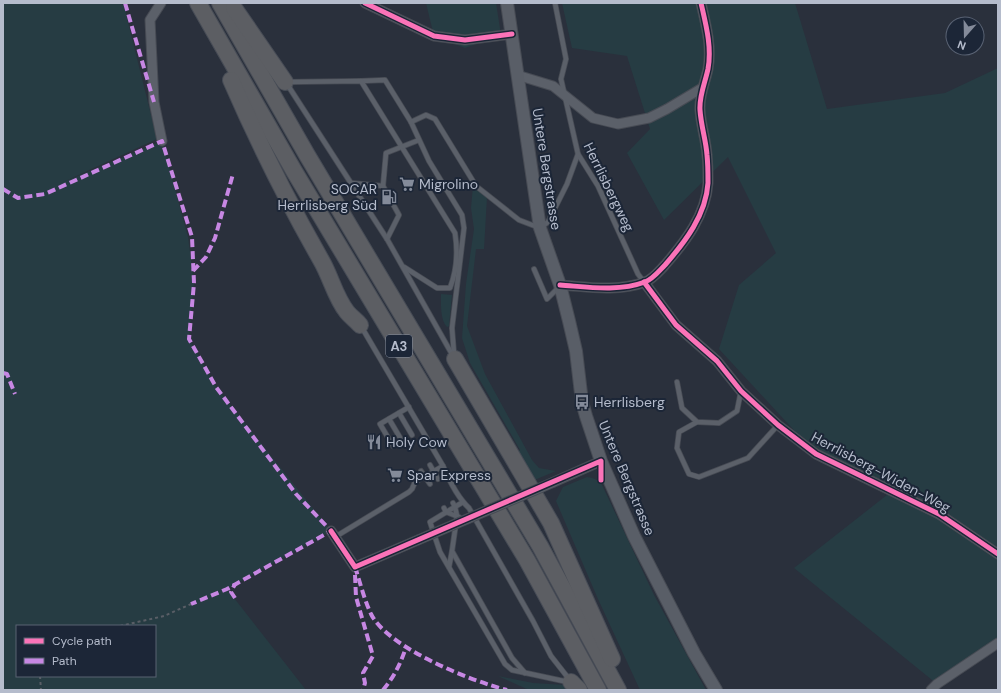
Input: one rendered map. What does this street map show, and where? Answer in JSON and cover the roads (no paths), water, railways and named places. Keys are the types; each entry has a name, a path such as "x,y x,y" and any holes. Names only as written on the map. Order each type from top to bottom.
{"highway":[{"name":"A3","path":"198,3 294,171 527,560 598,690"},
{"path":"198,3 249,122 298,218 329,274 335,291 347,312 360,325"},
{"name":"A3","path":"220,3 307,155 540,546 618,690"},
{"path":"230,3 286,82"},
{"path":"455,359 552,523 625,690"}],"main road":[{"name":"Untere Bergstrasse","path":"507,3 540,228 560,285 576,351 582,402 601,461 634,536 694,653 716,690"}],"street":[{"path":"161,3 150,20 154,102 162,141"},
{"path":"365,3 434,36 465,40 512,34"},
{"path":"560,285 617,288 644,282 652,278 677,251 699,218 704,204 708,184 707,156 699,110 702,88 708,68 709,36 701,3"},
{"path":"517,75 553,86 593,118 618,124 649,118 702,88"},
{"name":"Herrlisberg-Widen-Weg","path":"644,282 676,325 716,361 740,391 778,425 816,454 939,514 998,554"},
{"path":"333,534 355,567 601,461"},
{"path":"931,690 937,684 998,643"}],"lane":[{"name":"Herrlisbergweg","path":"555,3 566,59 561,79 578,154 598,186 638,274 644,282"},
{"path":"286,82 385,80 411,122 429,161 462,215 464,228 452,328 455,359"},
{"path":"361,81 455,233 457,250 455,276 450,288 437,288 404,268"},
{"path":"286,82 387,239 455,359"},
{"path":"411,122 426,115 436,119 476,186 519,220 540,228 548,222 567,184 578,154"},
{"path":"387,239 399,215 383,186 386,153 420,140"},
{"path":"351,183 383,186"},
{"path":"534,269 547,300 560,285"},
{"path":"360,325 463,502 469,508 534,621 551,656 575,686"},
{"path":"677,382 682,408 697,422"},
{"path":"740,391 737,411 719,423 697,422 679,432 677,448 689,474 698,477 748,458 778,425"},
{"path":"393,446 380,424 409,407"},
{"path":"398,413 412,435"},
{"path":"389,419 402,441"},
{"path":"430,465 438,479"},
{"path":"333,534 409,492 415,482 443,466"},
{"path":"421,471 430,484"},
{"path":"412,476 415,482"},
{"path":"463,502 445,510 430,522 440,552 505,664 512,670 575,686"},
{"path":"448,567 457,516 463,502"},
{"path":"454,505 457,516"},
{"path":"445,510 457,516 476,521"},
{"path":"452,551 512,658 525,673"}],"place":[{"name":"Migrolino","path":"407,184"},
{"name":"SOCAR Herrlisberg Süd","path":"389,197"},
{"name":"Herrlisberg","path":"582,402"},
{"name":"Holy Cow","path":"374,442"},
{"name":"Spar Express","path":"395,475"}]}
